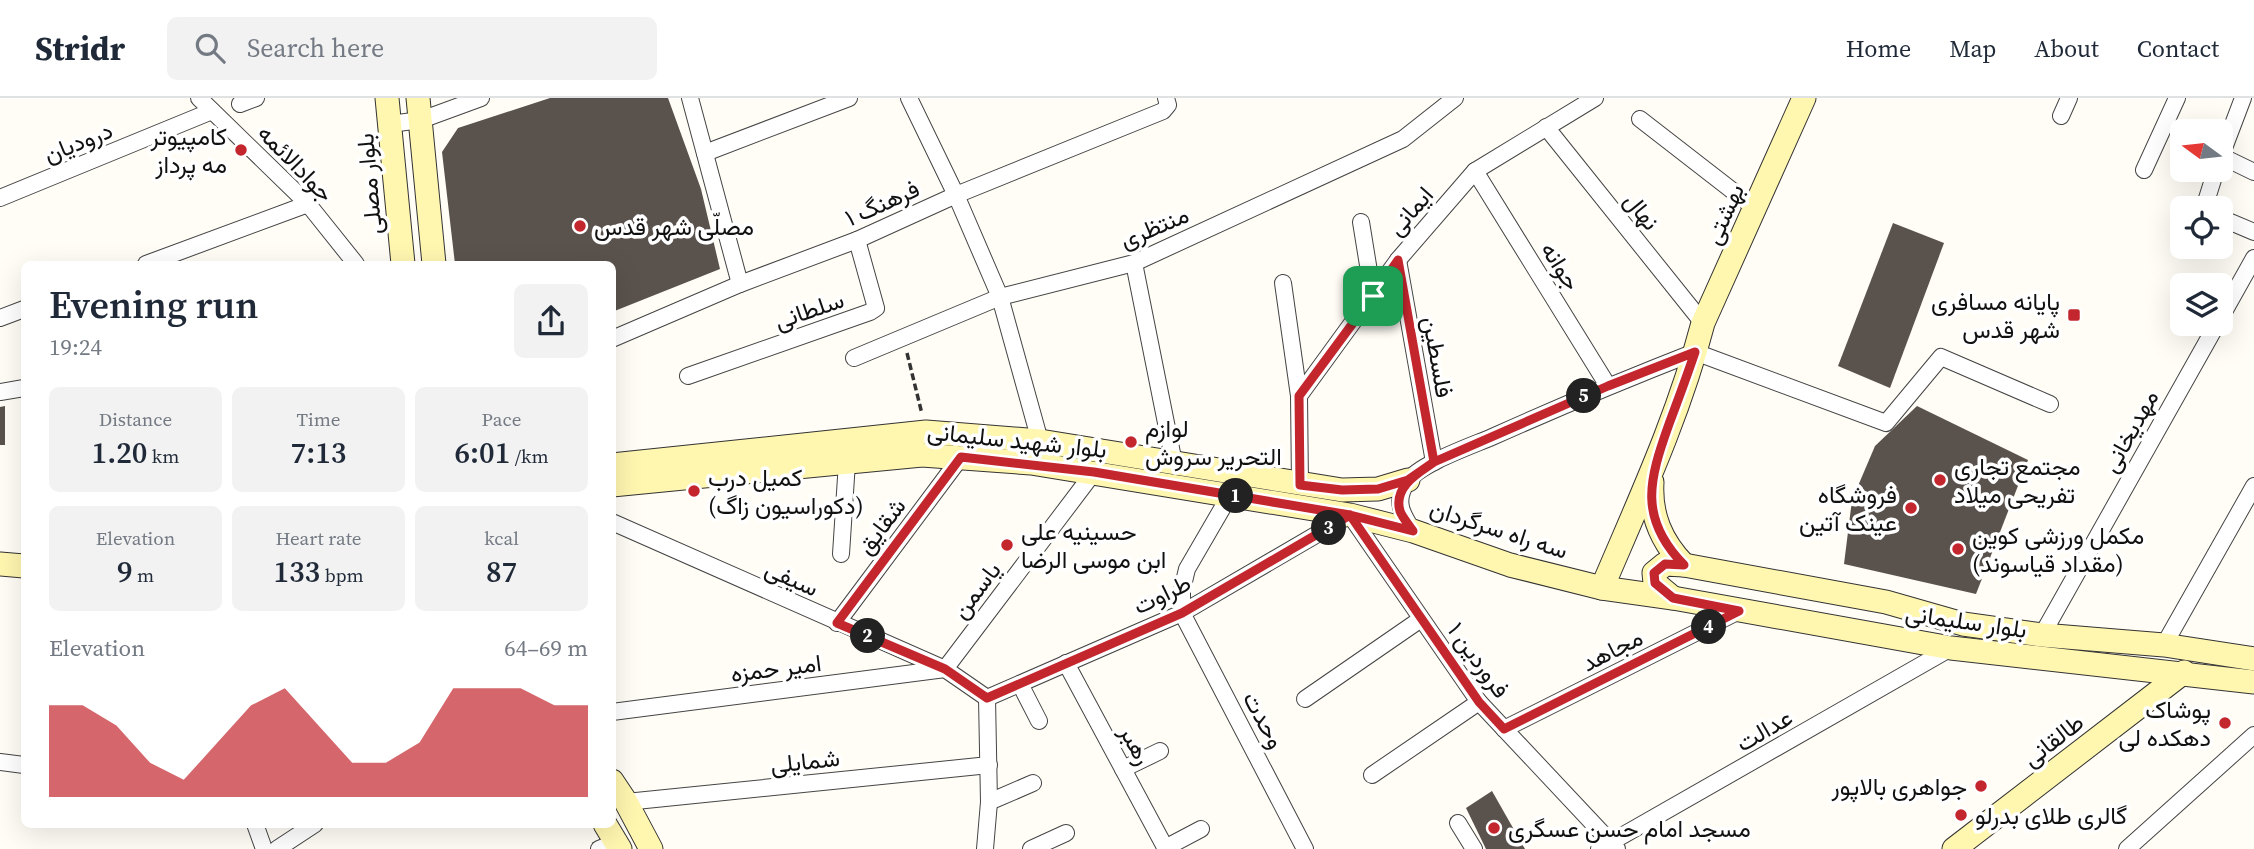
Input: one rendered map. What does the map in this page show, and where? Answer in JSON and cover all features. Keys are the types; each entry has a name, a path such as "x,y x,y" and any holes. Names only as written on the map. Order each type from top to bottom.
{"main road":[{"name":"بلوار مصلی","path":"387,98 404,261"},
{"name":"بهشتی","path":"1695,352 1703,323 1804,98"},
{"path":"419,109 434,261"},
{"path":"1602,588 1654,468 1695,352"},
{"name":"بلوار شهید سلیمانی","path":"616,465 926,432 1040,441 1342,490 1378,489 1408,480"},
{"name":"بلوار شهید سلیمانی","path":"616,485 922,455 961,457 1094,472 1350,515 1413,531"},
{"path":"1654,468 1651,502 1657,525 1671,552 1684,565"},
{"name":"سه راه سرگردان","path":"1413,531 1510,565 1602,588 1673,598"},
{"path":"0,564 21,566"},
{"path":"1673,598 1655,583 1654,573 1665,564 1684,565"},
{"name":"بلوار سلیمانی","path":"1684,565 1886,602 1964,624 2042,635 2164,645 2254,659"},
{"name":"بلوار سلیمانی","path":"1673,598 1951,648 2184,672 2254,682"},
{"name":"طالقانی","path":"1954,849 2184,672"},
{"path":"616,787 651,849"}],"street":[{"name":"جوادالائمه","path":"199,98 308,204 354,261"},
{"path":"240,103 256,98"},
{"path":"390,124 419,109 481,98"},
{"path":"690,98 740,285"},
{"path":"705,153 849,98"},
{"path":"909,98 956,195 1000,297 1040,441"},
{"name":"منتظری","path":"854,358 1000,297 1134,263 1403,139 1455,98"},
{"name":"ایمانی","path":"1299,396 1398,260 1475,171 1595,98"},
{"path":"2061,116 2069,98"},
{"path":"2144,170 2177,98"},
{"path":"2233,124 2243,98"},
{"name":"فرهنگ ۱","path":"616,337 857,240 956,195 1163,111 1167,102"},
{"name":"درودیان","path":"0,198 212,111"},
{"path":"1640,119 1756,209"},
{"name":"نهال","path":"1546,127 1703,323"},
{"path":"2233,162 2254,172"},
{"name":"جوانه","path":"1475,171 1608,386"},
{"path":"154,261 308,204"},
{"path":"1361,222 1373,296"},
{"path":"2233,223 2254,232"},
{"name":"سلطانی","path":"688,376 870,313 876,308 876,301 857,240"},
{"path":"2233,296 2254,258"},
{"name":"فلسطین","path":"1398,260 1434,462"},
{"path":"1134,263 1174,463"},
{"path":"1283,283 1299,396 1300,485"},
{"path":"0,318 21,310"},
{"name":"مهدیخانی","path":"2042,635 2210,336"},
{"path":"1695,352 1886,423 1941,357 2050,404"},
{"name":"سه راه سرگردان","path":"1413,531 1400,511 1400,497 1408,480 1434,462 1608,386 1695,352"},
{"path":"0,392 21,388"},
{"name":"شقایق","path":"837,623 961,457"},
{"path":"841,554 847,461"},
{"name":"یاسمن","path":"945,669 1094,472"},
{"path":"1182,613 1182,590 1187,569 1230,495"},
{"path":"2164,645 2252,496"},
{"name":"طراوت","path":"987,698 1182,613 1350,515"},
{"name":"فروردین ۱","path":"1350,515 1479,702 1609,847"},
{"name":"سیفی","path":"616,524 945,669 987,698"},
{"name":"مجاهد","path":"1504,729 1739,611"},
{"name":"وحدت","path":"1182,613 1305,849"},
{"path":"1305,699 1421,619"},
{"name":"عدالت","path":"1609,847 1951,648"},
{"name":"رهبر","path":"1066,663 1166,848"},
{"name":"امیر حمزه","path":"616,711 945,669"},
{"path":"1020,684 1039,721"},
{"path":"981,848 989,802 987,698"},
{"path":"1372,775 1479,702"},
{"path":"2127,849 2254,735"},
{"path":"1123,769 1160,751"},
{"path":"0,762 21,765"},
{"name":"شمایلی","path":"626,802 989,765"},
{"path":"989,802 1033,783"},
{"path":"1458,823 1474,849"},
{"path":"256,828 264,849"},
{"path":"277,849 309,828"},
{"path":"1166,848 1201,830"},
{"path":"1031,849 1066,833"}],"path":[{"path":"903,338 926,432"}],"building":[{"name":"مصلّی شهر قدس","path":"550,98 668,98 701,189 720,269 616,310 616,261 455,261 442,152 458,128"},
{"path":"1893,223 1944,243 1890,388 1838,366"},
{"path":"5,406 5,445 0,445 0,407"},
{"name":"مجتمع تجاری تفریحی میلاد","path":"1917,406 2028,460 1976,594 1844,564 1852,500 1875,446"},
{"name":"مسجد امام حسن عسگری","path":"1492,791 1525,849 1486,849 1466,808"}],"place":[{"name":"کامپیوتر مه پرداز","path":"241,150"},
{"name":"مصلّی شهر قدس","path":"580,226"},
{"name":"پایانه مسافری شهر قدس","path":"2074,315"},
{"name":"لوازم التحریر سروش","path":"1131,442"},
{"name":"مجتمع تجاری تفریحی میلاد","path":"1940,480"},
{"name":"کمیل درب (دکوراسیون زاگ)","path":"694,491"},
{"name":"فروشگاه عینک آتین","path":"1911,508"},
{"name":"حسینیه علی ابن موسی الرضا","path":"1007,545"},
{"name":"مکمل ورزشی کوین (مقداد قیاسوند)","path":"1958,549"},
{"name":"پوشاک دهکده لی","path":"2225,723"},
{"name":"جواهری بالاپور","path":"1981,786"},
{"name":"گالری طلای بدرلو","path":"1961,815"},
{"name":"مسجد امام حسن عسگری","path":"1494,828"}],"route":[{"path":"1373,296 1299,396 1300,485 1342,490 1378,489 1408,480 1434,462 1608,386 1695,352 1654,468 1651,502 1657,525 1671,552 1684,565 1665,564 1659,567 1654,573 1655,583 1673,598 1739,611 1504,729 1479,702 1350,515 1182,613 987,698 945,669 837,623 961,457 1094,472 1350,515 1413,531 1400,511 1400,497 1408,480 1434,462 1398,260 1373,296"}]}
